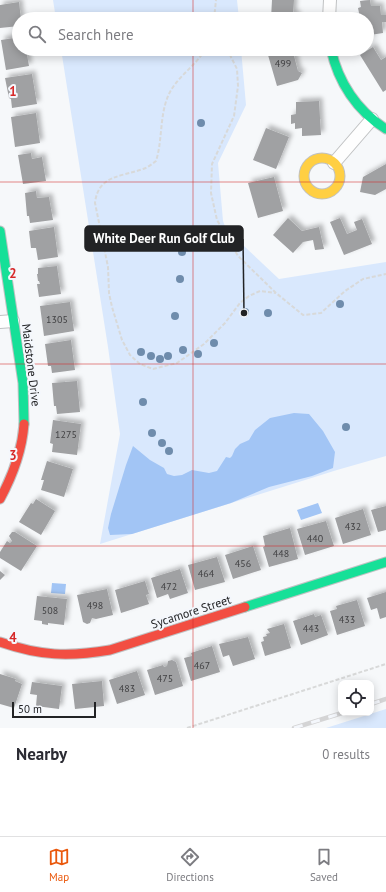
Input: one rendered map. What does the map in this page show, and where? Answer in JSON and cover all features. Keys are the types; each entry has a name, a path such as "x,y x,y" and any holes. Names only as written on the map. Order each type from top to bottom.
{"street":[{"path":"329,12 330,0"},
{"path":"332,56 342,80 356,102 372,119 386,129"},
{"path":"334,163 372,119"},
{"path":"323,158 329,159 334,163 338,167 340,173 338,185 334,190 323,194 312,191 307,187 304,176 307,165 312,161 323,158"},
{"name":"Maidstone Drive","path":"0,231 23,383 25,422 22,445 18,459 6,489 0,499"},
{"path":"0,322 13,320"},
{"name":"Sycamore Street","path":"0,642 35,652 54,655 76,655 110,650 386,562"}],"path":[{"path":"215,12 216,0"},
{"path":"201,56 182,75 171,91 165,105 159,152 156,161 144,169 107,180 98,189 96,195 95,203 108,267 109,292 122,340 130,355 140,364 153,369 177,363 204,344 225,323 240,303 249,296 260,291 276,293"},
{"path":"230,56 237,69 238,86 234,116 212,164 211,193 217,220 238,256 276,293 303,315 321,313 345,291 364,279 386,274"},
{"path":"187,728 386,664"}],"shaded area":[{"path":"53,0 237,0 238,12 55,12"},
{"path":"62,56 242,56 246,105 218,163 223,221 226,229 279,279 386,262 386,456 100,544 120,434 108,347"},
{"path":"386,709 386,728 326,728 364,716 374,716 374,713"}],"water":[{"path":"294,413 309,414 323,431 335,452 333,468 312,476 269,487 231,503 132,534 110,535 108,528 111,514 133,446 150,460 164,468 167,474 174,476 182,475 192,470 209,473 217,471 226,457 230,458 240,444 249,440 255,430 270,418"},
{"path":"318,503 322,513 301,520 297,510"},
{"path":"52,583 66,584 65,594 51,593"}],"building":[{"path":"272,0 294,0 293,12 271,12"},
{"path":"370,0 371,6 380,6 381,15 386,15 386,22 382,22 383,33 374,34 374,12 359,12 358,8 361,7 360,1"},
{"path":"19,2 20,12 12,12 12,27 0,28 0,5"},
{"path":"12,38 12,56 27,56 29,66 6,70 1,40"},
{"path":"374,49 381,60 386,57 386,90 383,92 361,56 374,56"},
{"path":"268,56 294,56 298,71 302,73 298,80 277,86"},
{"path":"32,74 37,104 12,108 5,78"},
{"path":"319,101 321,135 302,136 302,128 295,129 295,123 291,124 291,115 296,114 296,102"},
{"path":"36,113 40,143 15,147 11,117"},
{"path":"266,128 289,137 276,169 253,160"},
{"path":"31,153 32,159 42,157 46,181 23,184 18,155"},
{"path":"386,164 386,189 375,195 360,192 363,177"},
{"path":"274,177 283,211 258,218 248,183"},
{"path":"36,191 37,198 49,197 53,220 30,223 29,216 27,216 25,193"},
{"path":"288,218 302,231 319,227 324,249 315,250 313,240 303,242 293,253 273,235"},
{"path":"340,218 347,234 357,230 354,222 362,219 372,244 344,255 330,222"},
{"path":"54,227 58,257 38,260 36,248 31,248 29,231"},
{"path":"57,266 61,294 39,297 37,284 40,284 37,274 38,268"},
{"path":"70,302 74,331 44,336 40,306"},
{"path":"71,340 75,370 52,373 51,366 48,366 45,344"},
{"path":"77,381 80,412 57,414 56,406 54,406 52,383"},
{"path":"53,420 81,424 77,455 52,452 53,444 50,443"},
{"path":"47,461 73,469 64,497 41,490 44,480 41,480"},
{"path":"36,499 55,511 41,535 19,522 31,503 33,504"},
{"path":"386,506 386,530 378,532 371,510"},
{"path":"363,509 371,535 343,544 335,518"},
{"path":"326,521 334,546 305,555 297,529"},
{"path":"290,528 298,559 269,567 263,547 265,546 263,536"},
{"path":"12,532 15,532 37,546 21,571 0,558 0,552 7,541 10,543 12,541 9,536"},
{"path":"253,546 261,570 233,579 225,555"},
{"path":"217,557 225,582 195,590 188,565"},
{"path":"180,569 188,593 170,599 168,594 157,598 151,578"},
{"path":"0,571 5,575 0,580"},
{"path":"145,581 149,594 146,595 149,604 121,613 115,590"},
{"path":"107,589 113,615 96,619 92,618 90,623 87,624 83,622 77,595"},
{"path":"386,592 386,617 380,619 377,608 371,610 367,598"},
{"path":"37,596 67,599 64,625 48,623 48,625 42,624 42,621 34,620"},
{"path":"357,600 365,626 337,635 330,611 337,609 336,606"},
{"path":"314,614 315,617 321,615 328,635 301,645 293,621"},
{"path":"284,624 291,648 265,656 261,642 264,641 263,637 267,636 266,634 270,633 267,629"},
{"path":"248,637 255,659 233,666 229,655 223,657 219,644"},
{"path":"212,646 220,672 191,681 184,658 192,656 191,653"},
{"path":"172,660 176,662 183,686 155,695 147,670 163,665 164,667 167,666 168,661"},
{"path":"137,671 145,695 117,704 109,680"},
{"path":"0,674 16,679 15,681 22,684 14,708 0,704"},
{"path":"102,681 104,706 75,709 72,684"},
{"path":"32,682 62,686 59,709 36,706 37,695 30,694"}],"railway":[{"path":"374,703 386,699"},
{"path":"294,728 338,714"}],"traffic: fast":[{"path":"333,56 338,73 350,95 366,114 386,129"},
{"path":"0,231 23,383 24,424"},
{"path":"245,607 386,562"}],"traffic: slow":[{"path":"326,158 335,163 339,169 340,176 339,183 335,189 326,194 318,194 309,189 305,183 304,172 309,163 315,159 326,158"}],"traffic: jam":[{"path":"0,499 16,463 24,424"},
{"path":"0,642 28,650 55,654 81,654 110,650 245,607"}],"place":[{"name":"White Deer Run Golf Club","path":"244,313"}]}
